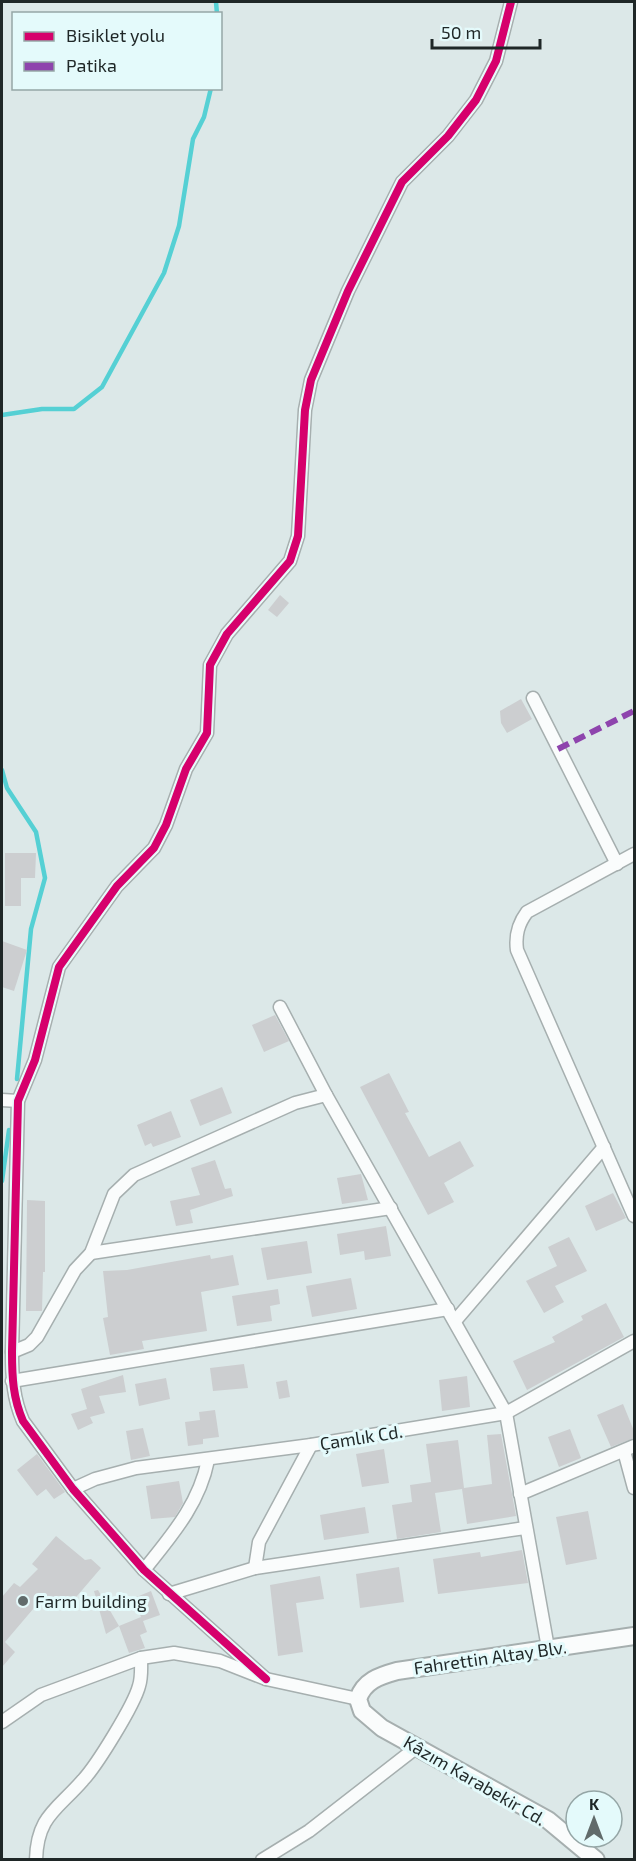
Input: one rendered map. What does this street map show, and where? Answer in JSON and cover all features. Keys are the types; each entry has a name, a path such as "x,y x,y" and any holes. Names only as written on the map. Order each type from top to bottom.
{"street":[{"path":"266,1679 144,1570 73,1489 23,1421 12,1382 18,1101 35,1060 59,967 117,886 154,848 166,825 186,769 207,733 210,665 227,634 290,561 298,536 307,400 311,380 348,291 402,182 448,136 476,100 496,61 511,2"},
{"path":"532,698 617,864"},
{"path":"634,854 527,912 518,927 516,938 517,950 634,1216"},
{"path":"280,1007 326,1095 506,1413 548,1648"},
{"path":"12,1352 29,1345 37,1337 75,1270 91,1253 114,1194 134,1175 295,1103 326,1095"},
{"path":"2,1100 18,1101"},
{"path":"455,1321 604,1147"},
{"path":"91,1253 391,1208"},
{"path":"12,1382 448,1309"},
{"name":"Çamlık Cd.","path":"73,1489 95,1479 136,1468 311,1445 506,1413 634,1341"},
{"path":"255,1568 259,1542 311,1445"},
{"path":"520,1494 629,1449 634,1488"},
{"path":"144,1570 189,1512 200,1491 208,1460"},
{"path":"169,1594 255,1568 525,1528"},
{"name":"Fahrettin Altay Blv.","path":"358,1700 366,1684 381,1675 397,1671 634,1636"},
{"path":"2,1722 41,1695 141,1658 174,1653 220,1661 266,1679 358,1700"},
{"path":"36,1860 36,1837 52,1810 84,1779 131,1707 140,1684 141,1658"},
{"name":"Kâzım Karabekir Cd.","path":"358,1700 362,1711 382,1728 548,1820 596,1860"},
{"path":"262,1860 309,1831 417,1747"}],"building":[{"path":"280,595 289,603 277,617 268,610"},
{"path":"521,699 532,719 507,733 501,723 500,711"},
{"path":"5,853 36,853 35,878 21,878 21,906 5,906"},
{"path":"2,941 27,950 14,991 2,987"},
{"path":"275,1015 289,1041 264,1052 252,1025"},
{"path":"389,1073 409,1112 405,1113 429,1157 460,1141 474,1166 444,1183 454,1202 428,1215 360,1087"},
{"path":"222,1087 232,1113 200,1126 190,1100"},
{"path":"171,1111 181,1137 153,1147 151,1143 145,1146 137,1125"},
{"path":"215,1160 225,1189 231,1188 233,1196 190,1210 193,1223 176,1226 170,1201 200,1195 191,1168"},
{"path":"361,1174 368,1200 342,1204 337,1178"},
{"path":"613,1193 626,1218 596,1231 585,1206"},
{"path":"27,1200 45,1201 45,1272 43,1272 42,1311 26,1311"},
{"path":"386,1226 391,1256 365,1260 364,1251 340,1255 337,1234"},
{"path":"569,1237 587,1271 555,1286 564,1302 544,1313 526,1281 557,1266 548,1247"},
{"path":"307,1241 312,1273 267,1280 261,1248"},
{"path":"210,1255 211,1259 233,1255 239,1285 201,1292 207,1331 142,1341 144,1349 110,1355 103,1318 108,1317 103,1271 127,1270"},
{"path":"351,1278 357,1309 312,1317 306,1286"},
{"path":"278,1289 280,1304 270,1306 272,1321 237,1326 232,1296"},
{"path":"606,1303 624,1337 527,1390 513,1361 555,1342 552,1337 583,1320 581,1316"},
{"path":"244,1364 248,1388 213,1391 210,1368"},
{"path":"123,1375 126,1392 99,1396 105,1413 90,1417 93,1423 78,1430 71,1414 87,1409 81,1389"},
{"path":"467,1376 470,1407 442,1411 439,1380"},
{"path":"166,1378 170,1399 139,1406 135,1384"},
{"path":"287,1380 290,1397 279,1399 276,1382"},
{"path":"623,1404 634,1431 634,1438 611,1447 597,1415"},
{"path":"215,1410 219,1437 203,1439 203,1444 188,1446 185,1422 200,1420 199,1412"},
{"path":"143,1428 150,1456 131,1460 126,1431"},
{"path":"570,1429 581,1458 559,1467 548,1437"},
{"path":"501,1434 516,1516 467,1524 462,1489 435,1493 441,1532 397,1539 392,1505 412,1502 410,1485 431,1482 426,1444 458,1440 464,1488 492,1484 487,1435"},
{"path":"384,1449 389,1483 362,1487 356,1454"},
{"path":"37,1454 65,1492 54,1499 46,1489 37,1496 17,1470"},
{"path":"179,1481 183,1503 175,1517 151,1519 146,1486"},
{"path":"365,1507 369,1533 324,1540 320,1515"},
{"path":"588,1511 597,1559 566,1565 556,1517"},
{"path":"56,1536 85,1560 91,1559 101,1568 65,1610 45,1595 5,1642 15,1652 2,1667 2,1597 14,1583 20,1587 38,1569 32,1564"},
{"path":"522,1550 528,1583 438,1594 433,1559 480,1552 481,1557"},
{"path":"399,1567 404,1602 360,1608 356,1574"},
{"path":"320,1576 324,1599 296,1603 303,1652 278,1656 270,1585"},
{"path":"98,1590 119,1626 106,1634 94,1591"},
{"path":"151,1591 160,1615 143,1621 147,1632 140,1635 145,1648 129,1653 119,1626 141,1617 134,1598"}],"waterway":[{"path":"216,2 217,12"},
{"path":"2,415 42,409 74,409 102,387 164,273 179,226 193,139 204,117 211,90"},
{"path":"2,770 7,788 36,832 45,878 31,929 17,1079"},
{"path":"2,1181 9,1130"}],"marked path":[{"path":"558,749 634,711"}],"cycle path":[{"path":"266,1679 144,1570 73,1489 23,1421 15,1396 12,1361 18,1101 35,1060 59,967 117,886 154,848 166,825 186,769 207,733 210,665 227,634 290,561 298,536 305,410 311,380 348,291 402,182 448,136 476,100 496,61 511,2"}],"place":[{"name":"Farm building","path":"23,1601"}]}
